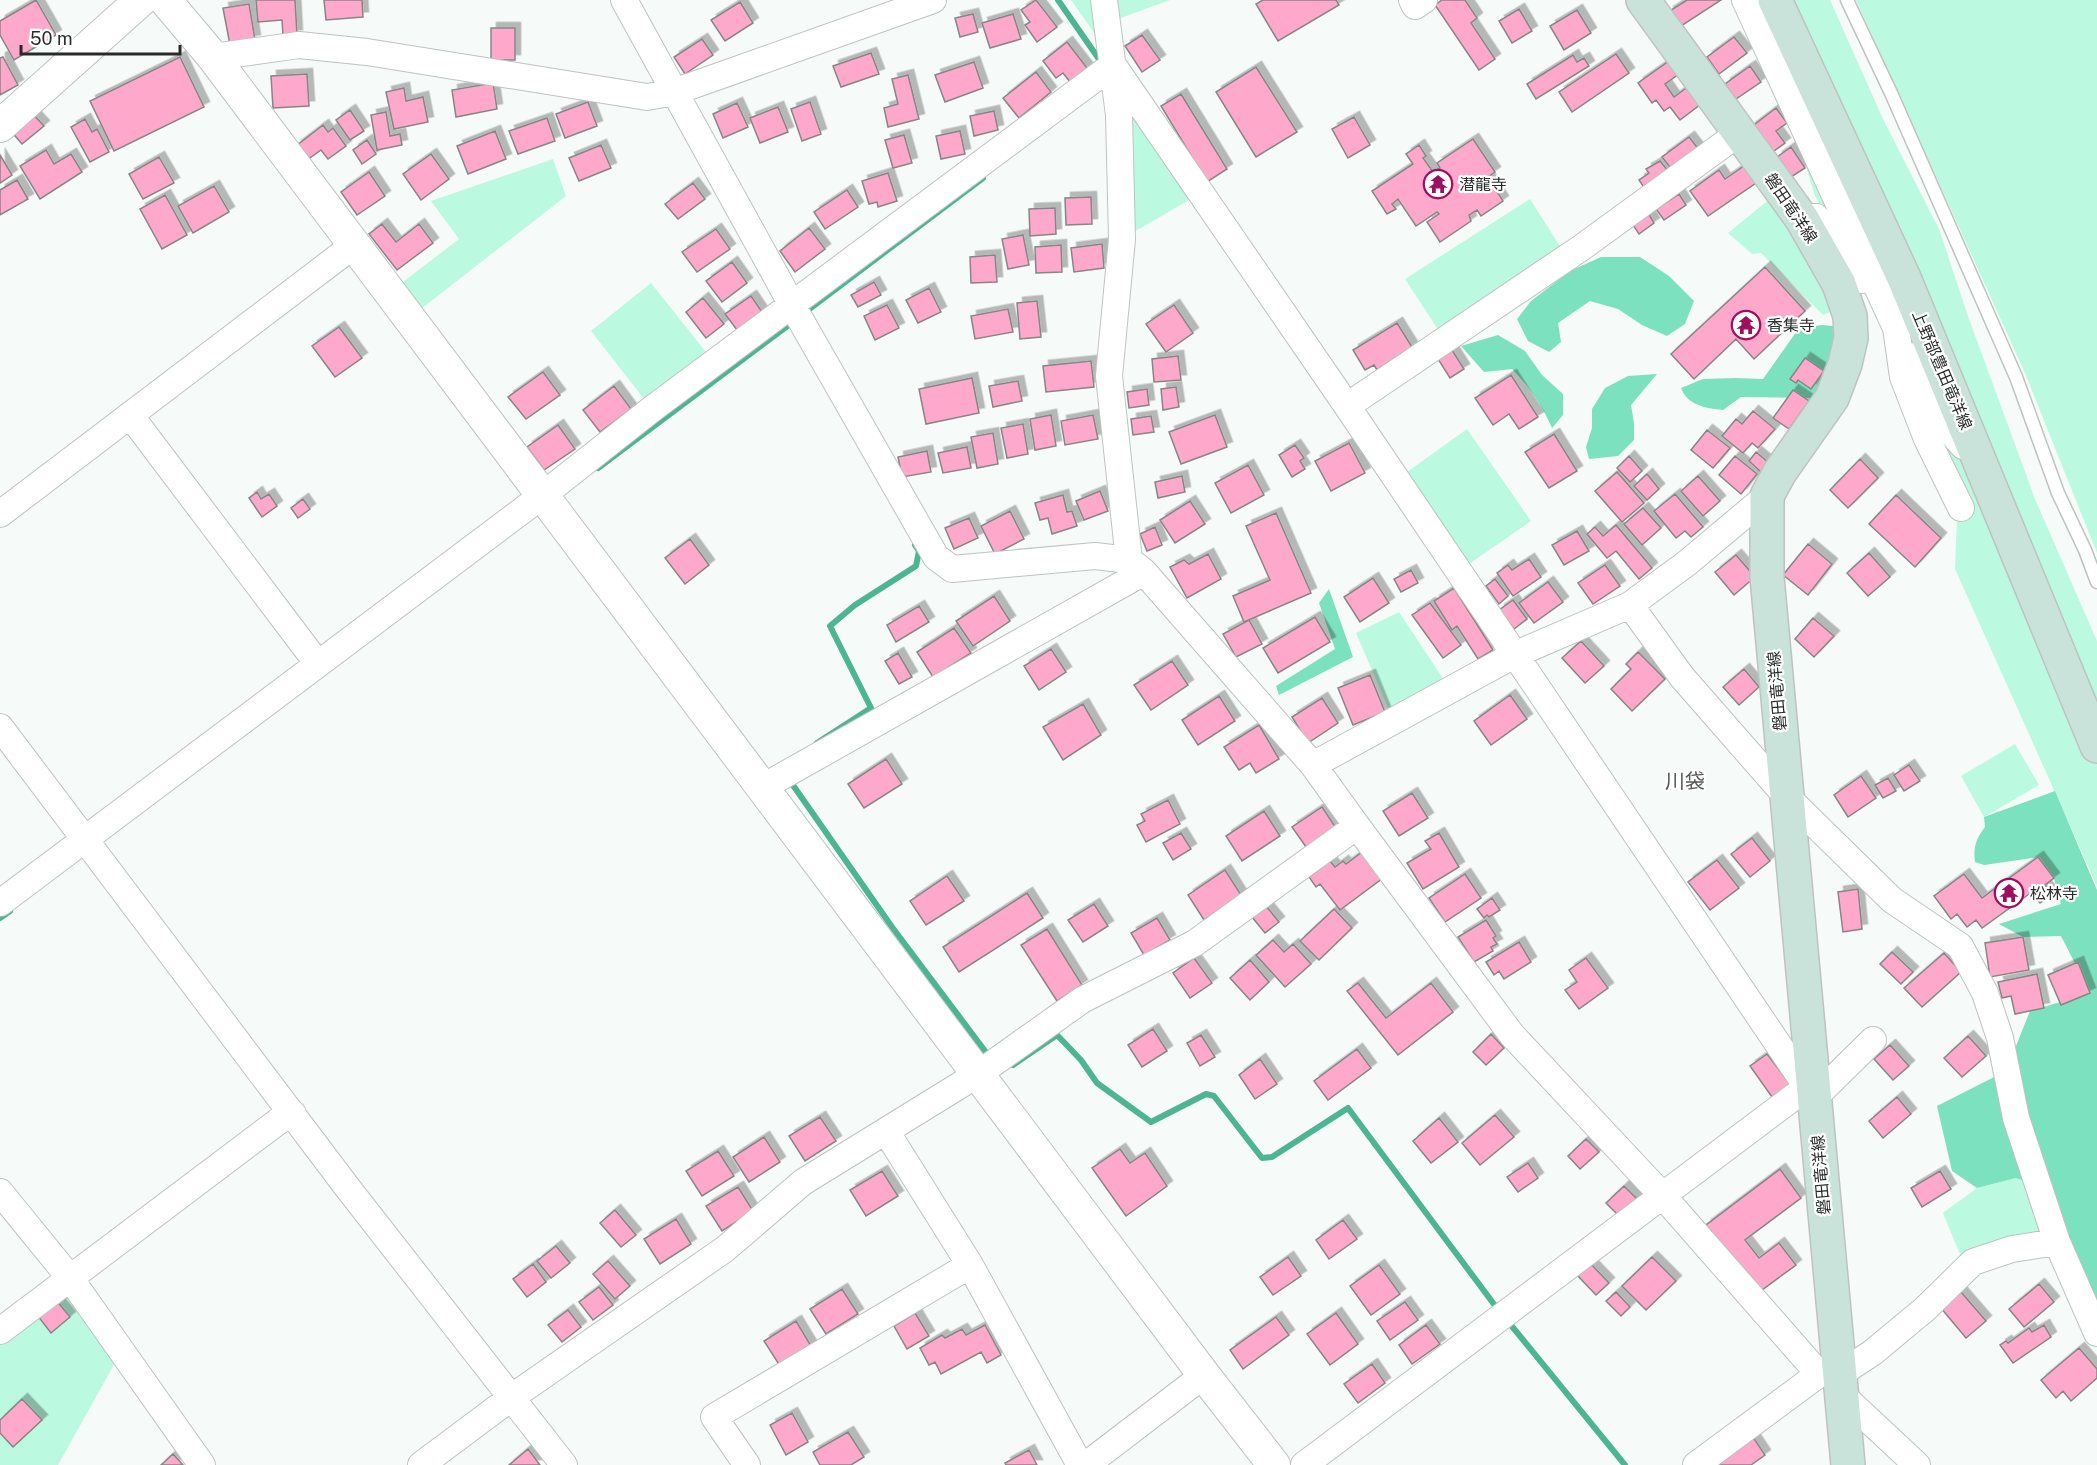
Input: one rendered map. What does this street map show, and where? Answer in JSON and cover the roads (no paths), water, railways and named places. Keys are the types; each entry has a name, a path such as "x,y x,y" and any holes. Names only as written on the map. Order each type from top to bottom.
{"main road":[{"name":"磐田竜洋線","path":"1643,0 1802,219 1839,285 1850,316 1851,339 1845,364 1832,398 1780,472 1767,496 1767,577 1835,1377 1848,1465"},
{"name":"上野部豊田竜洋線","path":"1775,0 1904,278 2097,746"}],"street":[{"path":"0,126 141,0"},
{"path":"165,0 213,57 1274,1465"},
{"path":"624,0 792,305 936,557 952,569 1095,556 1137,566"},
{"path":"213,57 299,45 367,52 647,97 674,92 933,0"},
{"path":"1104,0 1119,115 1122,239 1109,376 1137,566 1313,765 1512,1035 1917,1465"},
{"path":"1412,0 1415,6 1424,0"},
{"path":"1745,0 1896,328 1935,404 1956,439 1982,466"},
{"path":"0,903 543,495 652,409 1113,65"},
{"path":"1113,65 1812,1091"},
{"path":"1347,406 1581,248 1739,133"},
{"path":"1802,219 1816,217 1896,328 1903,377 1927,439 1962,508"},
{"path":"0,514 354,245"},
{"path":"130,415 318,664"},
{"path":"1313,765 1514,655 1629,605 1687,563 1767,496"},
{"path":"763,787 1137,566"},
{"path":"1629,605 1682,677 1787,797 1892,900 1960,946 1985,993 2000,1038 2016,1118 2057,1242 2097,1333"},
{"path":"0,727 347,1188 564,1465"},
{"path":"421,1465 512,1396 725,1249 802,1182 978,1074 1082,1000 1195,943 1357,826"},
{"path":"1304,1465 1662,1195 1812,1091 1873,1040"},
{"path":"0,1331 280,1120 293,1114"},
{"path":"886,1131 970,1265 1080,1465"},
{"path":"0,1192 70,1278 202,1465"},
{"path":"1696,1465 1872,1353 1926,1309 1973,1262 2012,1249 2057,1242"},
{"path":"747,1465 714,1417 970,1265"},
{"path":"1086,1465 1204,1375"}],"lane":[{"path":"1847,0 1891,93 2012,367 2058,493 2085,550 2097,582"}],"waterway":[{"path":"1058,0 1101,62 1101,67"},
{"path":"804,313 983,178"},
{"path":"598,468 794,321"},
{"path":"817,743 871,708 830,626 855,605 916,566 919,551 915,545"},
{"path":"788,778 892,927 991,1059"},
{"path":"0,918 10,911"},
{"path":"1013,1065 1057,1035 1081,1060 1097,1083 1151,1122 1206,1094 1214,1096 1262,1158 1272,1157 1348,1108 1499,1311"},
{"path":"1506,1319 1625,1465"}],"place":[{"name":"潜龍寺","path":"1438,184"},
{"name":"香集寺","path":"1746,325"},
{"name":"松林寺","path":"2009,893"}],"district":[{"name":"川袋","path":"1685,781"}]}
